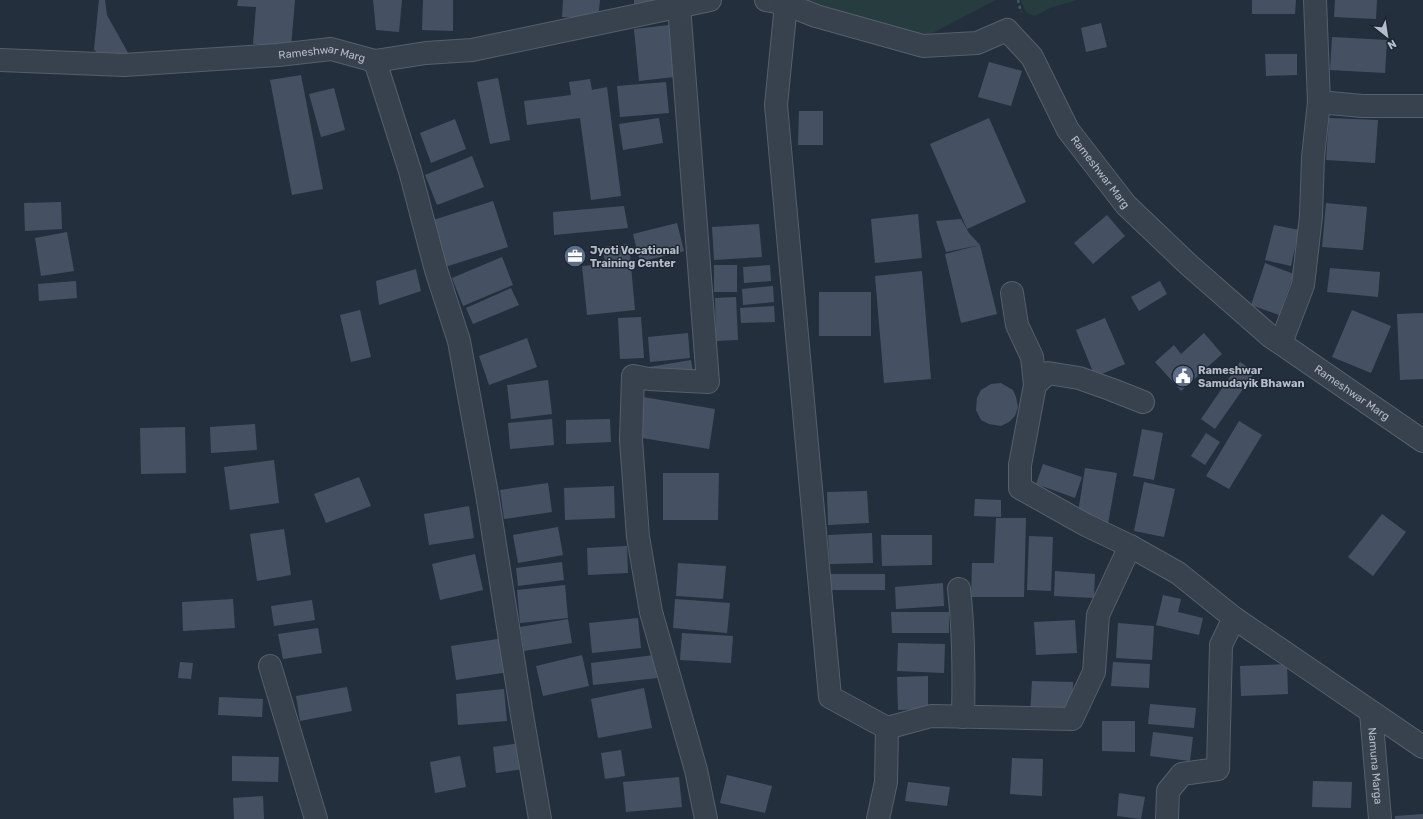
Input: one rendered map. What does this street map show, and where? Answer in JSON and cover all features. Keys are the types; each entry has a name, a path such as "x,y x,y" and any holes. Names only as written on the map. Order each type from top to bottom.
{"street":[{"name":"Rameshwar Marg","path":"0,60 124,65 278,55 330,49 375,61 426,53 472,50 710,0"},
{"path":"1280,343 1303,285 1312,216 1314,157 1319,102 1315,0"},
{"name":"Rameshwar Marg","path":"776,2 816,16 923,46 977,43 1007,30 1032,57 1068,130 1126,205 1190,265 1270,336 1423,441"},
{"path":"776,2 776,105 830,696 887,728 932,716 1072,719 1094,672 1098,615 1130,546"},
{"path":"679,6 708,382 649,379 633,376 631,440 638,537 651,612 696,770 706,819"},
{"path":"375,61 410,171 436,270 459,341 488,494 522,715 540,819"},
{"path":"1319,102 1362,106 1423,106"},
{"path":"1012,293 1017,325 1032,357 1035,385 1020,465 1020,488 1086,525 1130,546 1178,573 1234,618 1423,747"},
{"path":"1035,385 1048,372 1079,378 1143,402"},
{"path":"959,589 962,615 964,680 963,717"},
{"path":"1167,819 1168,791 1182,774 1218,769 1221,645 1234,618"},
{"path":"270,666 316,819"},
{"name":"Namuna Marga","path":"1371,712 1380,819"},
{"path":"878,819 886,782 887,728"}],"green space":[{"path":"789,0 996,0 921,39"},
{"path":"1021,0 1077,0 1050,8 1035,16 1026,11"}],"building":[{"path":"99,0 105,0 107,15 132,60 103,63 94,49"},
{"path":"238,0 295,0 291,47 253,44 256,7 237,6"},
{"path":"373,0 402,0 399,32 376,30"},
{"path":"423,0 453,0 453,31 422,30"},
{"path":"563,0 600,0 598,19 562,17"},
{"path":"634,0 657,0 657,4 634,4"},
{"path":"1252,0 1296,0 1295,14 1252,14"},
{"path":"1335,0 1377,0 1376,19 1334,17"},
{"path":"1101,23 1107,47 1086,52 1081,28"},
{"path":"669,25 674,77 639,81 634,29"},
{"path":"1332,37 1387,40 1385,73 1330,70"},
{"path":"1265,54 1297,54 1297,75 1266,76"},
{"path":"989,62 1022,71 1011,106 978,97"},
{"path":"301,75 323,189 292,195 270,80"},
{"path":"498,78 510,140 490,144 477,82"},
{"path":"590,79 592,90 607,87 621,196 591,200 580,118 527,125 524,101 571,95 569,82"},
{"path":"666,82 669,113 620,117 617,86"},
{"path":"334,88 345,130 321,137 309,94"},
{"path":"799,111 823,111 823,145 798,145"},
{"path":"659,118 663,143 623,150 619,124"},
{"path":"989,118 1026,202 967,229 930,144"},
{"path":"1329,118 1378,120 1375,163 1326,160"},
{"path":"455,119 466,149 431,163 420,133"},
{"path":"472,156 484,187 437,205 425,175"},
{"path":"493,201 508,247 445,267 430,221"},
{"path":"61,202 62,229 25,231 24,203"},
{"path":"1326,203 1367,207 1363,250 1322,247"},
{"path":"624,206 628,228 554,235 553,212"},
{"path":"918,214 922,258 875,263 871,219"},
{"path":"1107,215 1125,236 1093,264 1074,243"},
{"path":"961,219 969,233 980,245 946,252 936,221"},
{"path":"677,223 684,251 640,262 633,234"},
{"path":"759,224 762,257 714,260 712,227"},
{"path":"1274,225 1299,230 1291,266 1265,260"},
{"path":"67,232 74,271 41,276 35,238"},
{"path":"629,244 635,310 587,315 582,266 605,264 603,247"},
{"path":"980,245 997,314 961,323 945,254"},
{"path":"502,257 513,285 463,306 452,278"},
{"path":"1265,263 1294,274 1279,315 1251,305"},
{"path":"714,265 737,265 737,292 714,292"},
{"path":"770,265 771,281 744,283 743,267"},
{"path":"1330,268 1380,272 1378,297 1327,292"},
{"path":"416,269 421,291 379,305 376,281"},
{"path":"922,271 931,379 884,383 875,276"},
{"path":"76,281 77,298 39,301 38,284"},
{"path":"1160,281 1167,294 1139,311 1131,297"},
{"path":"773,286 774,302 743,305 742,289"},
{"path":"511,288 519,305 473,324 466,308"},
{"path":"819,292 871,292 871,336 819,336"},
{"path":"736,297 738,340 716,341 715,298"},
{"path":"774,306 775,322 741,323 740,308"},
{"path":"360,310 371,357 351,362 340,315"},
{"path":"1352,310 1391,326 1371,373 1332,357"},
{"path":"1423,313 1423,379 1400,380 1397,314"},
{"path":"641,317 644,358 620,359 618,318"},
{"path":"1105,318 1125,364 1095,377 1076,330"},
{"path":"688,333 690,358 650,362 648,337"},
{"name":"Rameshwar Samudayik Bhawan","path":"1204,333 1222,354 1181,391 1155,362 1174,345 1181,354"},
{"path":"527,338 537,367 489,385 479,356"},
{"path":"691,360 694,378 658,377 649,367"},
{"path":"1240,362 1255,372 1215,429 1201,419"},
{"path":"548,380 552,414 511,419 507,385"},
{"path":"1001,383 1013,390 1018,407 1015,416 1009,422 1001,426 989,424 981,420 976,410 977,398 981,390 991,384"},
{"path":"643,397 715,409 709,449 636,437"},
{"path":"552,419 554,445 510,449 508,423"},
{"path":"610,419 611,442 566,444 566,420"},
{"path":"1239,421 1262,435 1229,489 1206,476"},
{"path":"255,424 257,450 211,453 210,427"},
{"path":"185,427 186,473 141,474 140,428"},
{"path":"1142,429 1163,433 1154,480 1133,476"},
{"path":"1206,433 1220,442 1205,465 1191,456"},
{"path":"274,460 279,503 230,510 224,467"},
{"path":"1043,464 1082,477 1075,498 1036,484"},
{"path":"1085,468 1117,473 1108,524 1077,519"},
{"path":"663,473 719,473 718,520 663,520"},
{"path":"359,477 371,506 326,523 314,494"},
{"path":"1144,482 1175,489 1164,537 1134,531"},
{"path":"548,483 552,512 504,519 500,490"},
{"path":"614,486 615,518 565,520 564,488"},
{"path":"867,491 869,523 828,525 827,492"},
{"path":"975,499 1001,500 1001,517 974,516"},
{"path":"469,506 474,538 429,545 424,514"},
{"path":"1382,514 1406,532 1373,576 1348,557"},
{"path":"996,518 1026,518 1024,597 971,597 972,563 994,563"},
{"path":"558,527 563,555 518,563 513,535"},
{"path":"284,529 291,575 257,581 250,534"},
{"path":"872,533 873,563 830,564 828,535"},
{"path":"881,535 932,535 932,565 882,566"},
{"path":"1029,536 1053,537 1051,591 1027,590"},
{"path":"627,546 628,573 588,575 587,548"},
{"path":"475,554 483,590 440,600 432,564"},
{"path":"562,562 564,580 518,586 516,568"},
{"path":"678,563 726,566 723,599 676,596"},
{"path":"1055,571 1095,574 1094,598 1054,596"},
{"path":"827,574 885,574 885,590 828,590"},
{"path":"943,583 944,606 896,609 895,587"},
{"path":"565,585 568,618 520,623 517,590"},
{"path":"1163,595 1181,599 1178,612 1203,618 1199,635 1156,625"},
{"path":"233,599 235,628 183,631 182,602"},
{"path":"675,599 730,603 727,633 673,628"},
{"path":"312,600 315,620 274,626 271,606"},
{"path":"891,612 949,612 949,633 892,633"},
{"path":"638,618 641,648 592,653 589,623"},
{"path":"568,619 572,643 524,651 520,627"},
{"path":"1075,620 1077,653 1036,655 1034,622"},
{"path":"1118,623 1154,626 1152,660 1116,658"},
{"path":"318,628 322,653 283,659 278,634"},
{"path":"682,633 733,636 731,663 680,660"},
{"path":"504,638 509,672 456,680 451,646"},
{"path":"898,643 945,644 944,673 897,671"},
{"path":"582,655 589,686 543,696 536,666"},
{"path":"654,655 657,678 593,685 591,663"},
{"path":"180,662 193,663 191,679 178,678"},
{"path":"1113,662 1150,664 1149,688 1111,686"},
{"path":"1287,664 1288,694 1241,696 1240,666"},
{"path":"928,676 928,709 898,710 897,677"},
{"path":"1032,681 1073,682 1072,717 1030,715"},
{"path":"347,687 352,711 300,721 296,696"},
{"path":"644,688 652,728 598,738 591,699"},
{"path":"504,689 507,721 458,725 456,694"},
{"path":"219,697 263,699 262,717 218,715"},
{"path":"1150,704 1196,708 1194,728 1148,724"},
{"path":"1102,721 1135,721 1135,752 1102,751"},
{"path":"1153,732 1193,737 1190,761 1150,756"},
{"path":"520,743 524,769 496,773 493,747"},
{"path":"621,750 625,776 605,779 601,753"},
{"path":"232,756 279,757 278,782 232,781"},
{"path":"460,756 466,787 435,793 430,762"},
{"path":"1012,758 1043,759 1042,796 1010,794"},
{"path":"727,775 772,786 765,813 720,803"},
{"path":"679,777 682,807 626,812 623,782"},
{"path":"1313,781 1352,782 1351,808 1312,807"},
{"path":"908,782 950,787 947,806 905,801"},
{"path":"1119,793 1145,797 1141,819 1117,816"},
{"path":"263,796 264,819 234,819 233,798"},
{"path":"1423,814 1423,819 1395,819 1395,816"}],"place":[{"name":"Jyoti Vocational Training Center","path":"575,256"},
{"name":"Rameshwar Samudayik Bhawan","path":"1183,376"}]}
